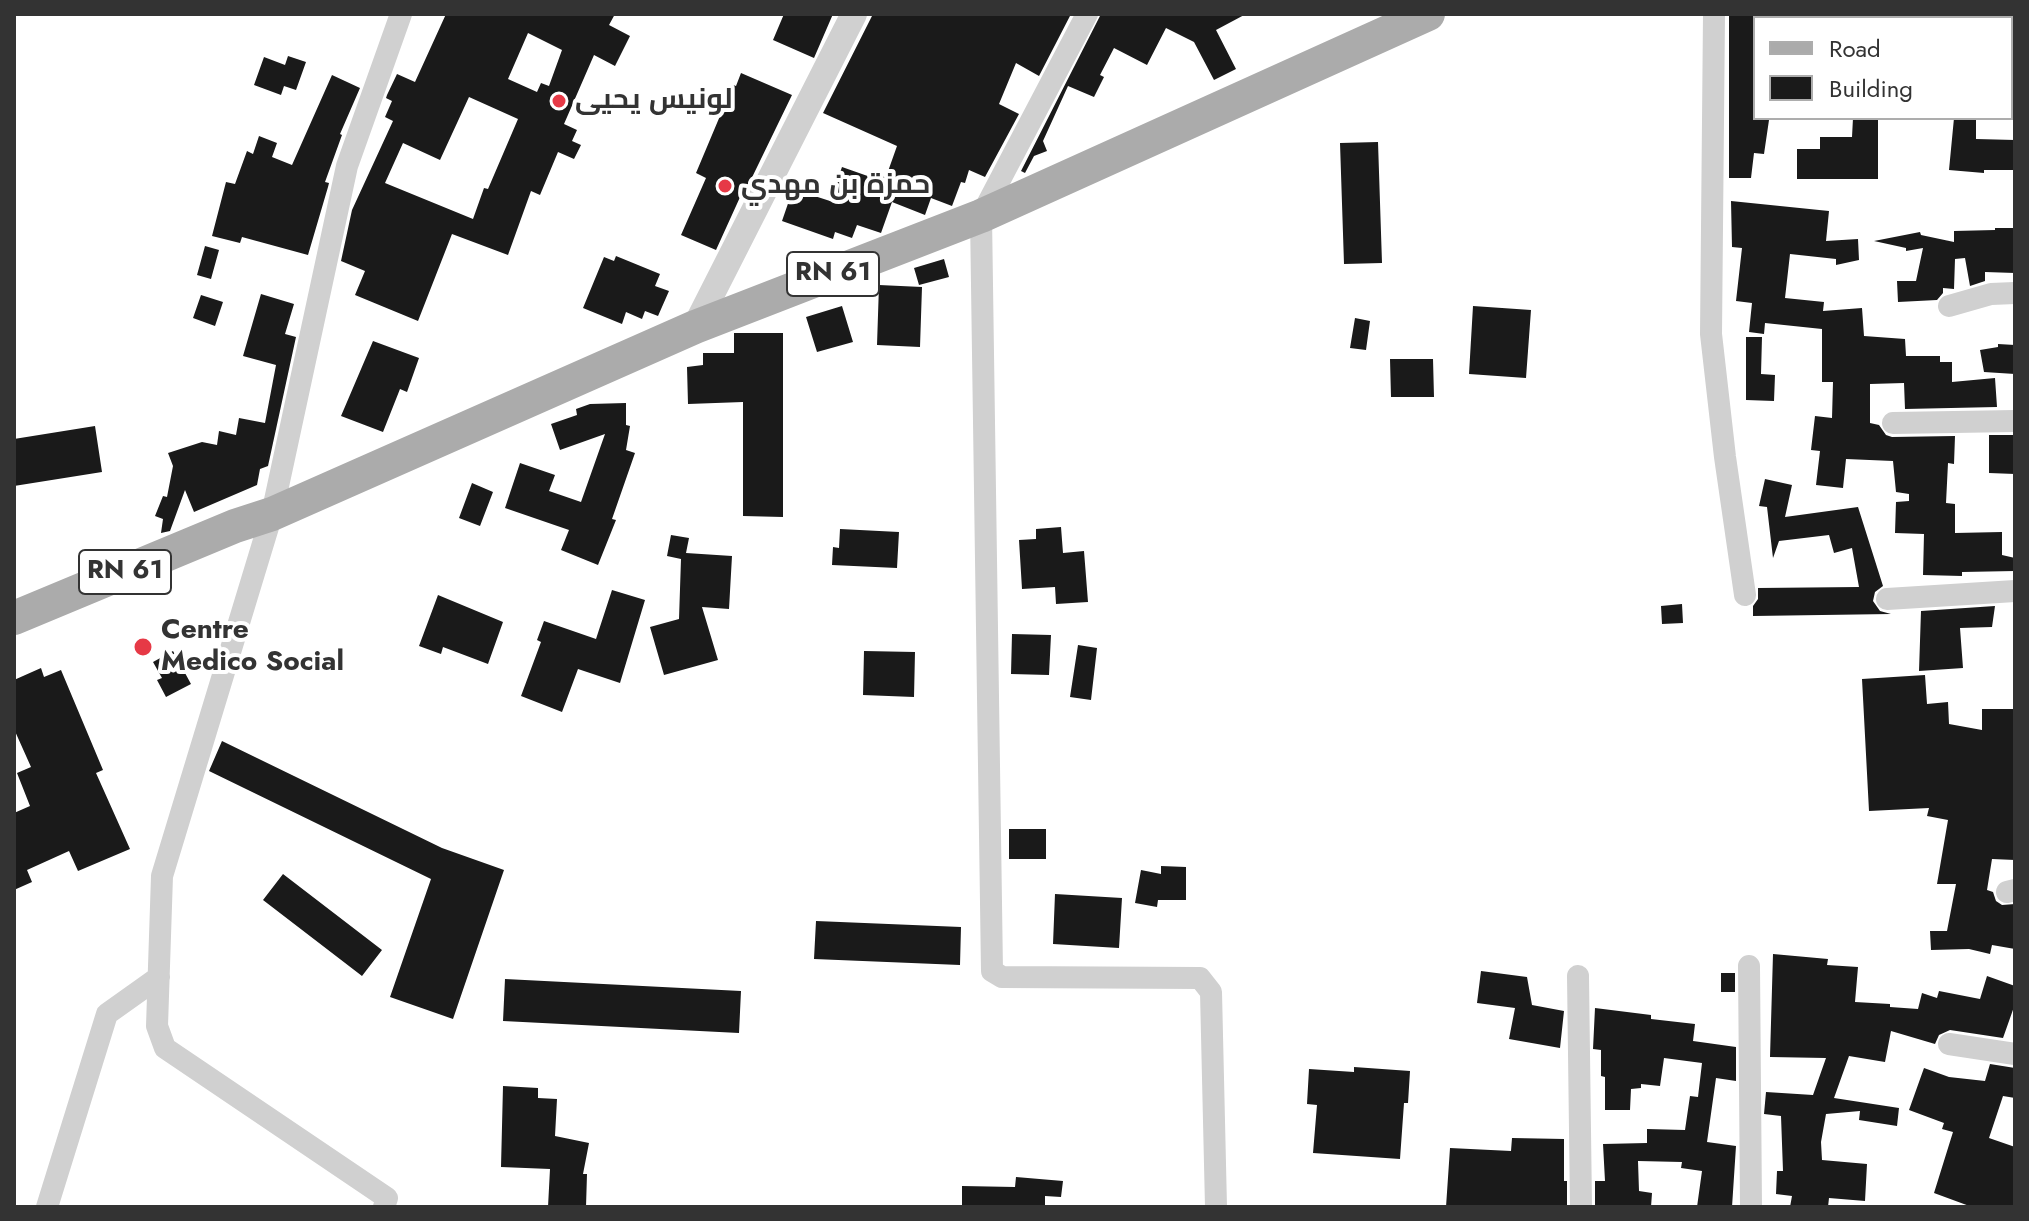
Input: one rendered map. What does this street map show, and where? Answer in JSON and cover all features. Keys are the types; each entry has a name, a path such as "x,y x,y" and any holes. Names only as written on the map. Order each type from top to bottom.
{"main road":[{"name":"RN 61","path":"14,618 235,526 272,514 695,327 981,216 1428,14"}],"street":[{"path":"384,1207 387,1198 165,1048 157,1026 162,876 272,514 347,166 401,14"},
{"path":"695,327 854,14"},
{"path":"1087,14 981,216 992,971 1002,977 1200,978 1211,992 1216,1207"},
{"path":"1714,14 1711,334 1745,595"},
{"path":"1949,306 1991,294 2015,293"},
{"path":"1893,423 2015,421"},
{"path":"1887,599 2015,591"},
{"path":"1749,966 1751,1207"},
{"path":"1578,976 1581,1207"},
{"path":"47,1207 107,1014 159,977"},
{"path":"1949,1044 2015,1054"}],"building":[{"path":"446,14 615,14 609,25 630,36 615,66 594,55 564,124 577,130 572,141 581,145 574,159 558,152 540,195 531,191 508,255 452,234 418,321 355,295 365,271 341,261 352,210 393,121 385,117 392,101 386,98 387,95 397,74 415,82","holes":["528,33 562,50 549,86 541,83 537,92 508,79","469,97 518,119 488,189 484,188 473,219 385,183 403,143 440,160"]},
{"path":"784,14 833,14 814,58 773,40"},
{"path":"873,14 1071,14 1039,76 1016,63 999,104 1019,114 985,177 969,170 952,206 931,198 925,215 892,202 881,233 857,225 852,238 835,232 833,239 782,221 793,189 830,201 842,167 879,180 881,175 886,177 897,146 823,113"},
{"path":"1101,14 1246,14 1216,30 1236,69 1214,80 1194,42 1166,28 1147,65 1114,48 1100,75 1104,77 1094,97 1068,86 1043,141 1047,151 1034,156 1025,173 1021,171"},
{"path":"1729,14 1755,14 1753,120 1769,120 1764,154 1754,153 1751,178 1729,178"},
{"path":"288,56 306,62 296,90 284,86 281,95 254,85 264,57 285,65"},
{"name":"حمزة بن مهدي","path":"741,73 792,95 716,250 681,235 706,178 696,173"},
{"path":"332,75 360,88 340,134 325,182 329,183 308,255 242,237 240,243 212,236 226,182 235,184 247,151 253,154 259,136 277,143 272,157 292,165"},
{"path":"1853,120 1878,120 1878,179 1797,179 1797,149 1820,149 1820,137 1852,137"},
{"path":"1954,120 1976,120 1976,139 2015,140 2015,170 1984,170 1984,173 1949,170"},
{"path":"1378,142 1382,263 1344,264 1340,143"},
{"path":"1731,201 1829,211 1826,241 1858,239 1859,260 1836,265 1836,259 1790,254 1785,298 1824,302 1823,311 1862,308 1864,336 1905,339 1906,356 1940,356 1940,362 1952,362 1952,382 1995,378 1997,407 1905,409 1904,383 1870,384 1870,423 1879,425 1886,435 1892,437 1955,436 1954,464 1948,463 1946,503 1955,504 1955,533 2002,532 2002,555 2015,558 2015,571 1962,572 1962,576 1923,575 1924,534 1895,533 1896,502 1909,501 1909,494 1896,492 1893,461 1846,459 1843,488 1816,485 1820,451 1811,450 1815,416 1832,418 1833,382 1822,382 1822,329 1765,323 1764,334 1749,332 1752,303 1736,301 1742,248 1732,247"},
{"path":"2015,228 2015,273 1985,272 1985,281 1970,286 1965,258 1955,259 1954,289 1943,288 1937,300 1898,302 1897,281 1916,281 1923,248 1906,251 1906,248 1874,241 1920,232 1921,235 1954,242 1954,231"},
{"path":"205,246 219,250 211,279 197,275"},
{"path":"616,256 660,274 655,286 669,291 658,316 645,311 642,319 626,312 622,324 583,308 604,257 614,261"},
{"path":"944,259 949,277 919,285 914,268"},
{"path":"879,285 922,287 920,347 877,345"},
{"path":"261,294 294,304 285,334 296,337 268,466 260,469 257,485 194,512 185,490 170,531 161,533 163,519 155,516 163,496 167,497 173,466 168,453 202,442 217,445 219,431 236,435 239,418 265,423 276,365 243,356"},
{"path":"201,295 223,302 215,326 193,318"},
{"path":"842,306 853,342 817,352 806,317"},
{"path":"1473,306 1531,310 1526,378 1469,374"},
{"path":"1355,318 1370,321 1366,350 1350,348"},
{"path":"734,333 783,333 783,517 743,516 743,402 688,404 687,367 703,365 703,353 734,353"},
{"path":"1746,337 1762,337 1761,374 1775,375 1774,401 1746,400"},
{"path":"373,341 419,358 407,392 400,389 383,432 341,416"},
{"path":"1998,344 2015,345 2015,374 1984,372 1980,350 1998,347"},
{"path":"1390,359 1433,359 1434,397 1391,397"},
{"path":"626,403 626,425 630,426 626,450 635,453 612,519 616,520 598,565 561,550 569,530 505,508 520,463 555,475 549,491 581,502 605,434 560,450 551,424 577,415 576,409 590,404"},
{"path":"95,426 102,472 14,486 14,439"},
{"path":"1989,435 2015,435 2015,474 1989,473"},
{"path":"1765,479 1792,485 1785,517 1858,507 1883,586 1875,592 1873,601 1880,611 1891,614 1753,616 1758,588 1859,587 1852,548 1834,553 1829,535 1779,541 1773,558 1767,507 1759,506"},
{"path":"472,483 493,492 480,526 459,518"},
{"path":"1061,527 1063,553 1084,551 1088,602 1056,604 1055,587 1022,589 1019,540 1036,539 1036,529"},
{"path":"840,529 899,532 897,568 832,565 833,547 839,548"},
{"path":"671,535 689,538 686,553 732,556 729,609 702,607 718,660 664,675 650,627 679,619 681,559 667,556"},
{"path":"612,590 645,600 620,683 578,669 562,712 521,696 541,642 537,640 544,621 596,639"},
{"path":"438,595 503,622 488,664 443,647 441,654 419,646"},
{"path":"1682,604 1683,623 1662,624 1661,606"},
{"path":"1995,606 1992,627 1960,628 1963,668 1919,671 1921,611"},
{"path":"1012,634 1051,635 1049,675 1011,674"},
{"path":"1078,645 1097,648 1091,700 1070,697"},
{"path":"173,651 191,684 166,697 157,680 162,678 153,662"},
{"path":"864,651 915,652 914,697 863,695"},
{"path":"41,668 44,677 61,670 103,770 96,773 130,849 78,871 69,851 27,870 32,882 14,890 14,813 30,806 17,773 31,767 14,729 14,680"},
{"path":"1925,675 1927,704 1948,702 1949,724 1982,730 1982,709 2015,709 2015,860 1992,859 1987,890 1993,892 1996,901 2002,905 2015,904 2015,949 1992,945 1990,954 1969,949 1931,950 1930,931 1947,931 1956,884 1937,884 1948,820 1927,816 1929,808 1869,811 1862,679"},
{"path":"222,741 442,848 504,870 453,1019 390,997 431,879 209,771"},
{"path":"1009,829 1046,829 1046,859 1009,859"},
{"path":"1161,866 1186,867 1186,900 1158,900 1157,907 1135,903 1141,870 1161,874"},
{"path":"283,874 382,950 362,976 263,900"},
{"path":"1055,894 1122,898 1119,948 1053,944"},
{"path":"816,921 961,927 960,965 814,959"},
{"path":"1773,954 1828,959 1827,965 1858,967 1855,1002 1890,1004 1890,1007 1918,1009 1922,993 1937,998 1939,991 1980,999 1987,976 2015,986 2015,1004 2003,1038 1950,1030 1939,1035 1935,1044 1891,1031 1885,1062 1849,1056 1834,1098 1899,1108 1897,1126 1859,1120 1860,1111 1826,1114 1821,1142 1822,1160 1867,1164 1865,1201 1829,1198 1828,1207 1790,1207 1792,1196 1776,1194 1777,1171 1783,1171 1781,1116 1764,1114 1766,1092 1813,1095 1826,1058 1770,1057"},
{"path":"1481,971 1527,977 1532,1005 1564,1011 1560,1048 1509,1039 1515,1008 1477,1003"},
{"path":"1721,973 1735,973 1735,992 1721,992"},
{"path":"505,979 741,991 739,1033 503,1021"},
{"path":"1595,1008 1695,1024 1693,1041 1736,1047 1736,1081 1716,1078 1707,1142 1736,1146 1732,1207 1697,1207 1702,1171 1681,1168 1682,1162 1638,1161 1639,1191 1652,1193 1651,1207 1595,1206 1595,1181 1605,1181 1603,1144 1647,1143 1647,1129 1685,1130 1690,1096 1698,1097 1702,1063 1664,1058 1660,1086 1641,1084 1641,1088 1631,1089 1630,1110 1605,1110 1601,1050 1593,1049"},
{"path":"1990,1064 2015,1068 2015,1098 2003,1096 1989,1138 2015,1147 2015,1207 1972,1207 1934,1193 1953,1132 1942,1129 1944,1123 1909,1110 1924,1068 1949,1077 1985,1081"},
{"path":"1354,1067 1410,1071 1400,1159 1313,1153 1317,1105 1307,1104 1309,1069 1354,1072"},
{"path":"503,1086 538,1088 538,1098 557,1099 555,1136 589,1143 583,1174 587,1174 586,1207 548,1207 550,1169 501,1167"},
{"path":"1512,1138 1564,1139 1567,1205 1446,1207 1450,1148 1511,1151"},
{"path":"1016,1177 1063,1181 1061,1197 1045,1196 1045,1207 962,1207 962,1186 1015,1187"}],"place":[{"name":"لونيس يحيى","path":"559,101"},
{"name":"حمزة بن مهدي","path":"725,186"},
{"name":"Centre Medico Social","path":"143,647"}]}
